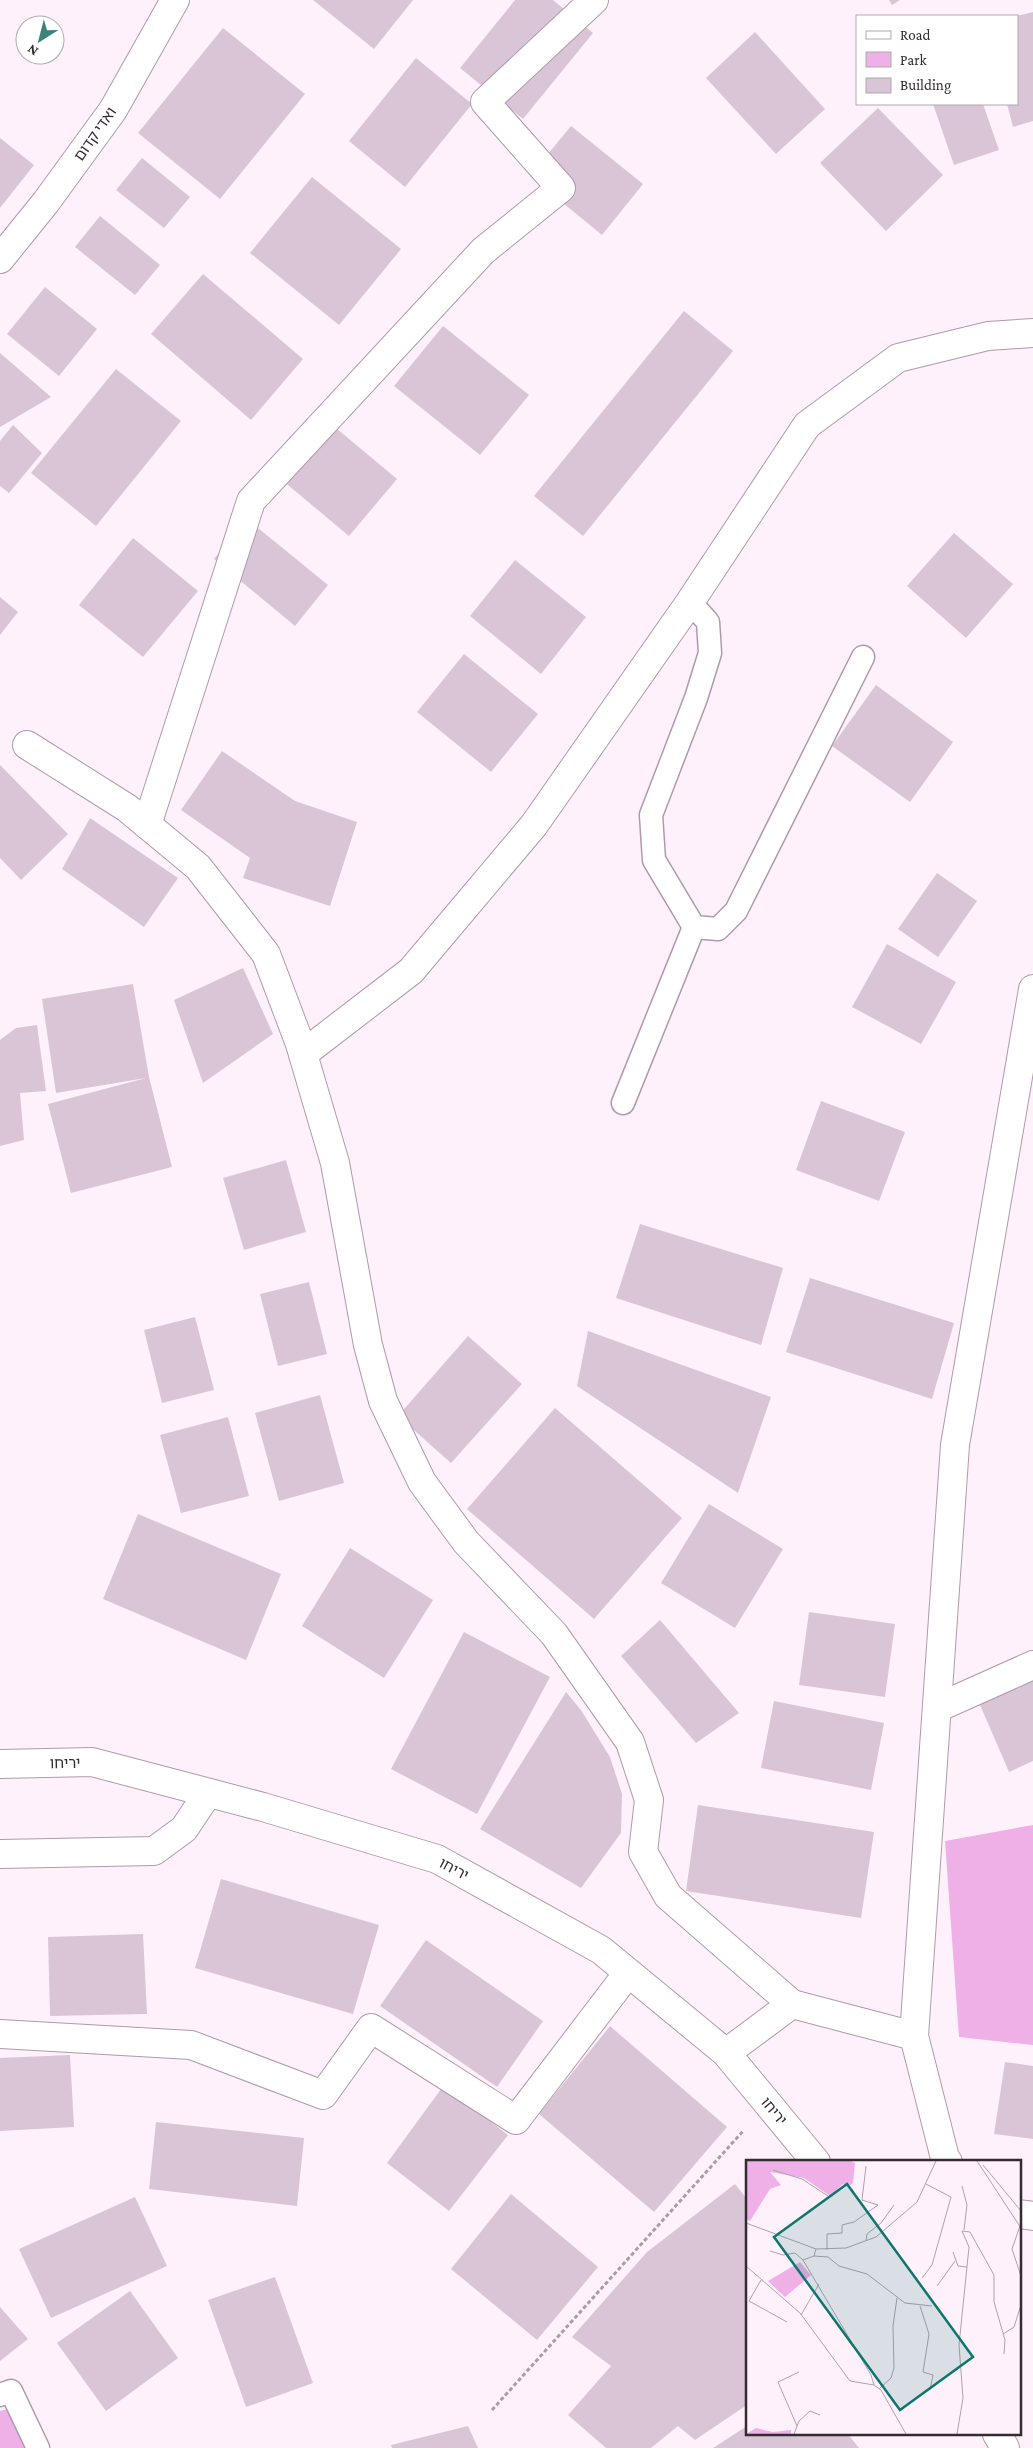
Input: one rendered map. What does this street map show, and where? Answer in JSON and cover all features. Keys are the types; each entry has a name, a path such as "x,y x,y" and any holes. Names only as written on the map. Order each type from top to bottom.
{"street":[{"name":"ואדי קדום","path":"0,259 46,202 113,110 175,0"},
{"path":"147,825 251,502 483,251 561,188 485,102 594,0"},
{"path":"303,1054 411,971 534,825 690,602 806,425 898,358 988,336 1033,333"},
{"path":"28,745 126,808 198,867 266,954 303,1054 335,1163 368,1345 383,1401 422,1482 466,1542 554,1634 630,1742 648,1800 643,1852 668,1896 792,2004 914,2036"},
{"path":"946,2160 914,2036 955,1445 1033,989"},
{"path":"937,1708 1033,1665"},
{"name":"יריחו","path":"0,1764 92,1762 208,1793 437,1859 601,1950 726,2053 814,2160"},
{"path":"0,1854 154,1851 184,1829 208,1793"},
{"path":"0,2034 191,2045 324,2095 371,2028 516,2120 628,1973"},
{"path":"726,2053 792,2004"},
{"path":"1020,2214 1033,2216"},
{"path":"998,2436 1005,2448"}],"lane":[{"path":"690,602 708,622 710,653 696,698 651,815 654,860 694,927"},
{"path":"694,927 718,929 736,912 863,657"},
{"path":"623,1103 694,927"},
{"path":"0,2395 11,2391 38,2448"}],"path":[{"path":"492,2410 768,2103"}],"green space":[{"path":"1033,1825 1033,2045 959,2037 945,1841"},
{"path":"9,2409 27,2448 0,2448 0,2411"}],"building":[{"path":"313,0 413,0 374,49"},
{"path":"515,0 553,0 593,33 523,119 460,68"},
{"path":"889,0 900,0 892,5"},
{"path":"1033,12 1033,121 1013,127 1007,105 1018,105 1018,16"},
{"path":"223,28 305,94 220,199 138,133"},
{"path":"755,32 825,109 776,154 706,78"},
{"path":"416,58 472,104 405,187 349,141"},
{"path":"933,105 983,105 999,150 954,165"},
{"path":"878,108 943,175 886,231 820,163"},
{"path":"571,126 643,184 602,235 530,176"},
{"path":"0,138 34,165 0,208"},
{"path":"142,158 190,197 164,228 116,190"},
{"path":"312,177 401,249 339,325 250,253"},
{"path":"100,216 160,265 135,295 75,247"},
{"path":"203,274 303,359 251,420 151,334"},
{"path":"45,287 97,329 59,376 7,334"},
{"path":"684,311 733,351 583,536 534,496"},
{"path":"443,326 529,395 480,455 394,386"},
{"path":"0,353 51,397 0,427"},
{"path":"116,369 181,421 96,526 31,473"},
{"path":"324,418 397,479 349,536 276,475"},
{"path":"13,425 42,453 9,493 0,486 0,441"},
{"path":"247,519 328,585 295,626 214,559"},
{"path":"954,533 1013,584 966,638 907,586"},
{"path":"133,538 198,591 143,657 79,605"},
{"path":"515,560 586,617 541,674 470,616"},
{"path":"0,597 18,612 0,635"},
{"path":"464,654 538,714 491,772 417,712"},
{"path":"876,685 953,742 910,802 832,746"},
{"path":"222,751 295,801 357,822 330,906 243,878 250,858 181,810"},
{"path":"0,765 68,834 21,880 0,858"},
{"path":"90,818 178,878 144,927 62,869"},
{"path":"937,873 977,901 938,957 898,929"},
{"path":"887,944 956,982 921,1044 852,1007"},
{"path":"243,968 273,1034 203,1083 174,1000"},
{"path":"133,984 149,1077 172,1167 71,1193 48,1104 146,1078 56,1093 42,999"},
{"path":"37,1025 46,1091 20,1093 24,1140 0,1146 0,1040 16,1028"},
{"path":"821,1101 905,1132 879,1201 796,1170"},
{"path":"286,1160 306,1232 244,1250 223,1178"},
{"path":"640,1224 783,1268 761,1345 616,1298"},
{"path":"810,1278 954,1323 932,1399 786,1352"},
{"path":"309,1282 327,1354 278,1366 260,1294"},
{"path":"195,1317 214,1390 162,1403 144,1330"},
{"path":"588,1331 771,1397 738,1493 577,1386"},
{"path":"468,1336 522,1384 451,1463 398,1416"},
{"path":"320,1395 344,1483 279,1501 255,1413"},
{"path":"555,1408 682,1518 594,1619 467,1509"},
{"path":"228,1417 249,1496 181,1513 160,1435"},
{"path":"709,1504 783,1549 735,1628 661,1583"},
{"path":"138,1514 281,1574 246,1660 103,1599"},
{"path":"350,1548 433,1600 384,1678 302,1626"},
{"path":"809,1612 895,1624 885,1697 799,1685"},
{"path":"660,1620 739,1713 696,1743 621,1656"},
{"path":"464,1632 550,1677 477,1814 391,1769"},
{"path":"1033,1674 1033,1761 1009,1772 977,1698"},
{"path":"566,1692 581,1710 610,1757 622,1794 621,1833 581,1888 480,1829"},
{"path":"774,1701 884,1723 871,1790 761,1768"},
{"path":"698,1805 874,1832 861,1918 686,1891"},
{"path":"221,1879 379,1925 353,2014 195,1968"},
{"path":"143,1934 147,2014 50,2016 48,1937"},
{"path":"426,1940 543,2021 497,2087 380,2006"},
{"path":"610,2026 727,2127 654,2212 539,2114"},
{"path":"70,2055 74,2127 0,2131 0,2058"},
{"path":"1005,2062 1033,2066 1033,2139 994,2134"},
{"path":"444,2085 508,2135 449,2211 387,2163"},
{"path":"156,2122 304,2138 297,2206 149,2189"},
{"path":"735,2184 746,2198 746,2406 695,2440 678,2426 651,2448 606,2448 568,2415 611,2366 572,2337 647,2252"},
{"path":"511,2194 598,2267 537,2340 451,2269"},
{"path":"135,2197 167,2266 51,2318 19,2249"},
{"path":"275,2277 313,2383 246,2407 208,2300"},
{"path":"130,2291 178,2358 106,2411 57,2343"},
{"path":"0,2307 28,2339 0,2361"},
{"path":"468,2426 478,2448 392,2448 391,2445"},
{"path":"746,2427 746,2436 850,2436 859,2448 713,2448"}]}
